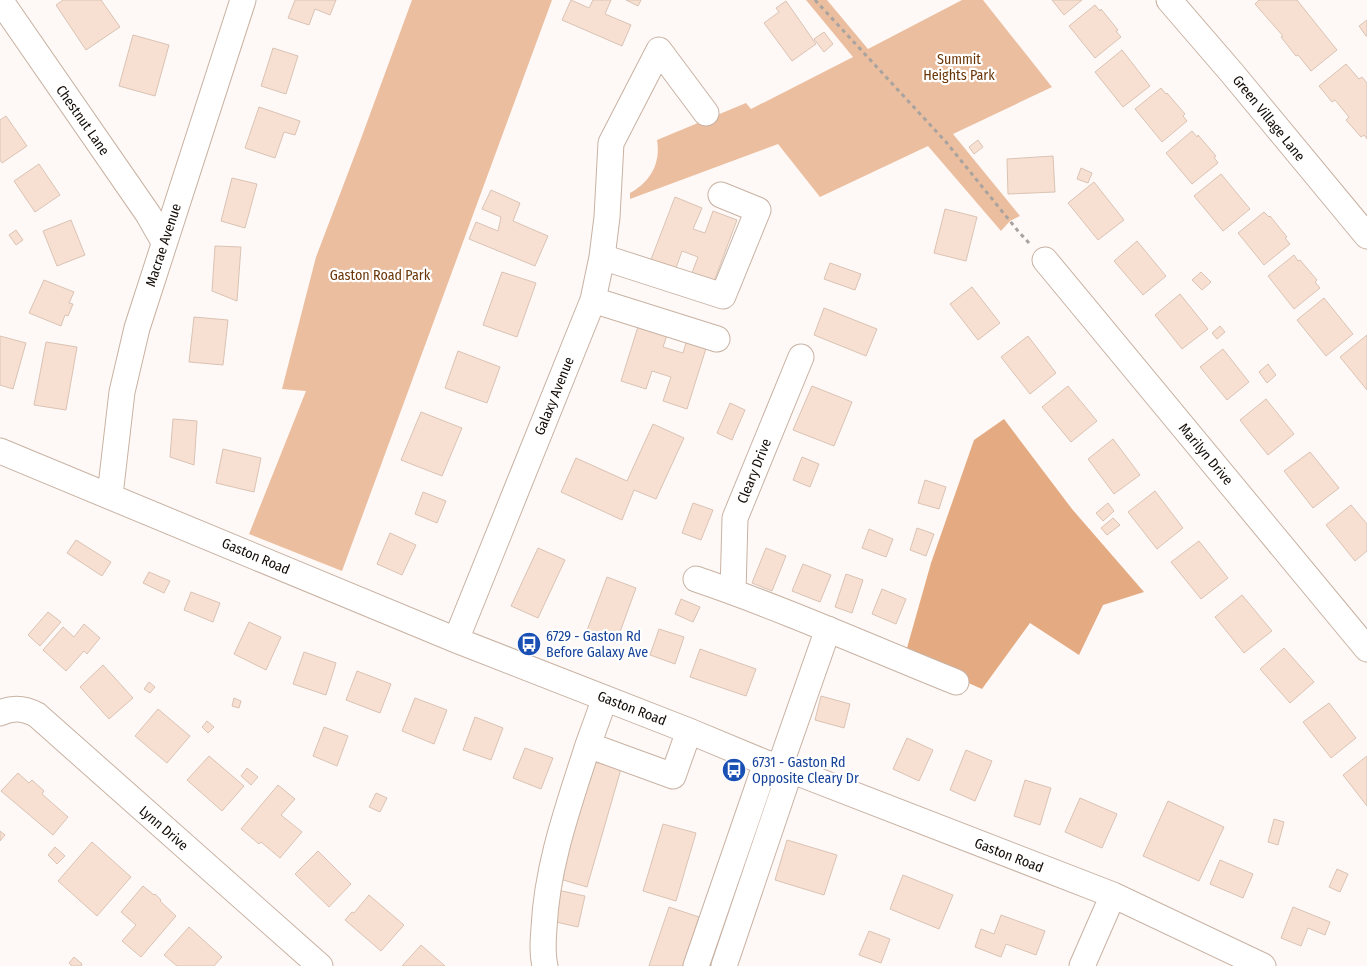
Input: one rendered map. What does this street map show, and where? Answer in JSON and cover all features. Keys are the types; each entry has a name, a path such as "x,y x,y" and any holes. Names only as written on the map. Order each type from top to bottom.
{"street":[{"name":"Chestnut Lane","path":"0,0 148,214 164,242"},
{"name":"Macrae Avenue","path":"110,495 122,392 137,328 243,0"},
{"name":"Green Village Lane","path":"1169,0 1367,236"},
{"name":"Galaxy Avenue","path":"456,640 593,300 602,256 611,143 658,50 706,113"},
{"path":"602,256 723,296 758,210 721,195"},
{"name":"Marilyn Drive","path":"1045,260 1367,649"},
{"path":"593,300 716,338"},
{"name":"Cleary Drive","path":"733,592 735,518 801,357"},
{"name":"Gaston Road","path":"0,451 456,640 779,767 1113,895 1229,959 1263,966"},
{"path":"696,579 828,628 956,682"},
{"path":"696,966 779,767 828,628"},
{"path":"545,966 543,955 547,892 553,858 588,745 605,698"},
{"name":"Lynn Drive","path":"0,713 10,709 24,709 37,715 320,966"},
{"path":"588,745 673,776 689,731"},
{"path":"724,966 779,767"},
{"path":"1082,966 1113,895"}],"path":[{"path":"815,0 946,142 1018,232 1045,260"}],"green space":[{"name":"Gaston Road Park","path":"412,0 552,0 342,571 249,534 306,391 282,389 316,257"},
{"name":"Summit Heights Park","path":"806,0 827,0 868,49 962,0 983,0 1052,87 953,134 1020,216 1010,221 1001,231 928,146 820,197 778,144 630,199 630,193 648,178 652,171 657,157 657,140 746,103 751,109 853,57"}],"shaded area":[{"path":"1004,419 1072,509 1144,592 1103,605 1079,655 1030,623 982,689 905,655 931,563 974,440"}],"building":[{"path":"63,0 101,0 120,27 86,50 56,5"},
{"path":"295,0 336,0 330,15 315,9 309,25 288,18"},
{"path":"571,0 589,8 593,0 611,0 605,14 631,25 622,46 562,20"},
{"path":"626,0 641,0 638,6"},
{"path":"1052,0 1082,0 1064,15"},
{"path":"1259,0 1297,0 1337,50 1311,71 1298,55 1296,56 1281,37 1283,36 1255,4"},
{"path":"786,1 816,44 792,61 764,23 779,12 776,8"},
{"path":"1095,5 1100,11 1101,9 1118,30 1116,31 1121,37 1095,58 1069,26"},
{"path":"1367,20 1367,36 1366,36 1359,26"},
{"path":"824,32 833,44 824,52 814,39"},
{"path":"133,35 169,45 155,96 119,86"},
{"path":"273,48 298,56 286,94 261,86"},
{"path":"1122,50 1150,86 1123,107 1095,72"},
{"path":"1346,64 1359,79 1362,77 1367,83 1367,139 1364,135 1361,137 1346,120 1349,117 1335,100 1332,102 1319,86"},
{"path":"1161,88 1185,114 1183,116 1187,121 1162,142 1135,109"},
{"path":"259,107 300,121 295,135 284,132 275,158 245,148"},
{"path":"6,116 27,146 2,163 0,160 0,120"},
{"path":"1192,131 1197,137 1198,135 1216,156 1214,157 1218,163 1192,184 1166,153"},
{"path":"978,140 983,147 974,154 969,147"},
{"path":"1053,156 1055,192 1008,194 1007,159"},
{"path":"39,164 60,195 35,212 14,181"},
{"path":"1081,168 1092,173 1088,183 1077,179"},
{"path":"1221,174 1250,209 1223,231 1194,196"},
{"path":"232,178 257,184 245,228 221,221"},
{"path":"1094,182 1124,220 1098,240 1068,203"},
{"path":"491,190 520,203 513,221 548,236 535,266 469,239 476,222 498,231 501,217 482,209"},
{"path":"675,197 702,208 693,229 705,233 713,211 737,220 712,287 690,278 698,257 682,251 675,271 650,262"},
{"path":"945,209 977,217 966,261 934,253"},
{"path":"1264,212 1270,216 1287,237 1285,238 1290,244 1264,265 1238,233"},
{"path":"71,220 85,255 57,266 43,231"},
{"path":"16,230 23,240 16,245 9,235"},
{"path":"1137,241 1166,276 1143,295 1114,261"},
{"path":"215,246 241,247 237,301 212,291"},
{"path":"1294,255 1317,280 1315,282 1320,288 1294,309 1268,276"},
{"path":"830,263 861,274 855,290 824,279"},
{"path":"502,272 536,283 517,337 483,325"},
{"path":"1201,272 1211,282 1202,290 1192,280"},
{"path":"44,280 74,292 69,303 73,304 68,316 65,315 61,326 29,313"},
{"path":"972,287 1000,323 978,340 950,304"},
{"path":"1180,294 1208,329 1182,349 1155,315"},
{"path":"1324,298 1353,334 1326,356 1297,320"},
{"path":"824,308 877,329 866,356 814,335"},
{"path":"194,317 228,320 223,365 189,362"},
{"path":"641,317 670,326 663,347 683,353 688,336 708,342 687,409 663,401 671,377 652,371 646,389 621,381"},
{"path":"1220,326 1225,332 1217,339 1212,333"},
{"path":"1367,335 1367,390 1340,357"},
{"path":"0,336 26,343 13,389 0,385"},
{"path":"1028,336 1056,373 1030,394 1001,357"},
{"path":"46,342 77,347 66,410 34,405"},
{"path":"1223,349 1249,382 1227,400 1200,367"},
{"path":"458,351 500,367 487,403 445,388"},
{"path":"1268,364 1276,375 1267,383 1259,372"},
{"path":"812,386 852,402 834,446 793,430"},
{"path":"1068,386 1097,421 1071,442 1042,407"},
{"path":"1266,399 1294,434 1268,455 1240,420"},
{"path":"730,403 745,410 732,440 717,433"},
{"path":"421,412 462,428 442,476 401,460"},
{"path":"173,419 197,421 194,465 170,457"},
{"path":"653,424 684,438 656,499 634,490 622,520 561,492 576,458 627,481"},
{"path":"1113,439 1140,475 1114,494 1088,459"},
{"path":"223,449 261,458 254,492 216,483"},
{"path":"1310,452 1339,488 1313,508 1284,471"},
{"path":"802,457 819,464 810,487 793,480"},
{"path":"925,480 946,487 939,509 918,503"},
{"path":"1155,491 1183,528 1157,549 1128,512"},
{"path":"423,492 446,501 437,523 415,514"},
{"path":"693,503 713,510 701,540 682,533"},
{"path":"1108,503 1114,511 1103,521 1096,513"},
{"path":"1351,505 1367,524 1367,551 1355,561 1326,525"},
{"path":"1113,518 1120,525 1107,535 1101,528"},
{"path":"917,528 934,534 926,556 910,550"},
{"path":"869,529 893,539 886,557 862,548"},
{"path":"390,533 416,545 402,575 377,564"},
{"path":"76,540 111,562 102,576 67,553"},
{"path":"1199,541 1228,578 1201,599 1171,562"},
{"path":"538,548 565,560 538,618 511,606"},
{"path":"766,548 786,556 772,591 752,583"},
{"path":"803,564 831,575 820,602 792,591"},
{"path":"149,572 170,581 164,593 143,583"},
{"path":"846,574 863,580 852,613 835,607"},
{"path":"607,577 636,588 616,643 586,633"},
{"path":"882,589 906,599 896,624 872,614"},
{"path":"191,592 220,603 213,622 184,610"},
{"path":"1242,595 1272,631 1244,653 1215,617"},
{"path":"681,599 700,607 693,622 675,614"},
{"path":"48,612 61,622 40,646 28,635"},
{"path":"249,622 281,637 266,670 234,654"},
{"path":"84,624 100,638 87,654 84,651 66,671 43,650 63,627 74,637"},
{"path":"659,629 684,637 675,664 650,655"},
{"path":"1284,648 1314,682 1290,703 1260,669"},
{"path":"700,649 756,669 746,696 690,677"},
{"path":"304,652 336,663 326,695 293,684"},
{"path":"103,665 133,698 109,719 80,687"},
{"path":"357,671 391,684 380,713 346,700"},
{"path":"149,682 155,687 150,693 144,689"},
{"path":"821,696 850,704 844,728 815,720"},
{"path":"234,698 241,701 239,708 232,706"},
{"path":"415,698 447,710 434,744 402,731"},
{"path":"1329,703 1356,738 1331,758 1303,722"},
{"path":"158,709 190,736 167,763 135,736"},
{"path":"475,717 503,728 491,760 463,750"},
{"path":"207,721 214,727 208,733 202,727"},
{"path":"324,727 348,736 337,766 313,756"},
{"path":"907,738 933,750 919,781 893,769"},
{"path":"525,748 553,758 541,789 513,778"},
{"path":"966,750 992,761 975,801 950,790"},
{"path":"209,756 244,786 222,811 187,780"},
{"path":"1367,756 1367,806 1343,775"},
{"path":"587,760 621,769 587,887 553,877"},
{"path":"247,768 258,777 251,785 241,776"},
{"path":"18,773 29,783 32,780 44,791 42,794 68,817 53,835 1,791"},
{"path":"1025,780 1051,788 1040,825 1014,816"},
{"path":"278,785 295,799 281,815 302,832 280,858 261,842 259,844 241,829"},
{"path":"376,793 387,798 380,812 369,807"},
{"path":"1080,798 1117,814 1102,848 1065,832"},
{"path":"1168,801 1224,827 1199,881 1143,856"},
{"path":"1274,819 1284,822 1278,845 1268,842"},
{"path":"663,824 696,833 676,901 643,891"},
{"path":"0,831 5,835 0,841"},
{"path":"787,840 837,855 824,895 775,880"},
{"path":"92,842 131,877 97,916 58,881"},
{"path":"55,847 65,856 57,864 48,855"},
{"path":"318,851 351,884 329,907 295,874"},
{"path":"1220,860 1253,874 1243,898 1210,884"},
{"path":"1337,869 1348,874 1340,892 1329,887"},
{"path":"903,875 953,895 939,929 890,909"},
{"path":"143,886 155,894 176,916 141,957 122,941 136,925 121,912"},
{"path":"553,889 585,896 578,927 547,920"},
{"path":"369,895 404,925 381,951 345,920 352,912 354,913"},
{"path":"669,907 699,917 683,966 649,966"},
{"path":"1293,907 1330,922 1325,935 1308,928 1301,946 1281,938"},
{"path":"1001,915 1045,931 1036,955 1006,944 1001,957 975,947 981,929 994,934"},
{"path":"189,927 222,957 214,966 177,966 164,955"},
{"path":"869,931 890,939 881,963 859,955"},
{"path":"421,945 445,966 402,966"},
{"path":"74,957 82,964 81,966 72,966 69,963"}],"place":[{"name":"6729 - Gaston Rd Before Galaxy Ave","path":"529,644"},
{"name":"6731 - Gaston Rd Opposite Cleary Dr","path":"734,770"}]}
